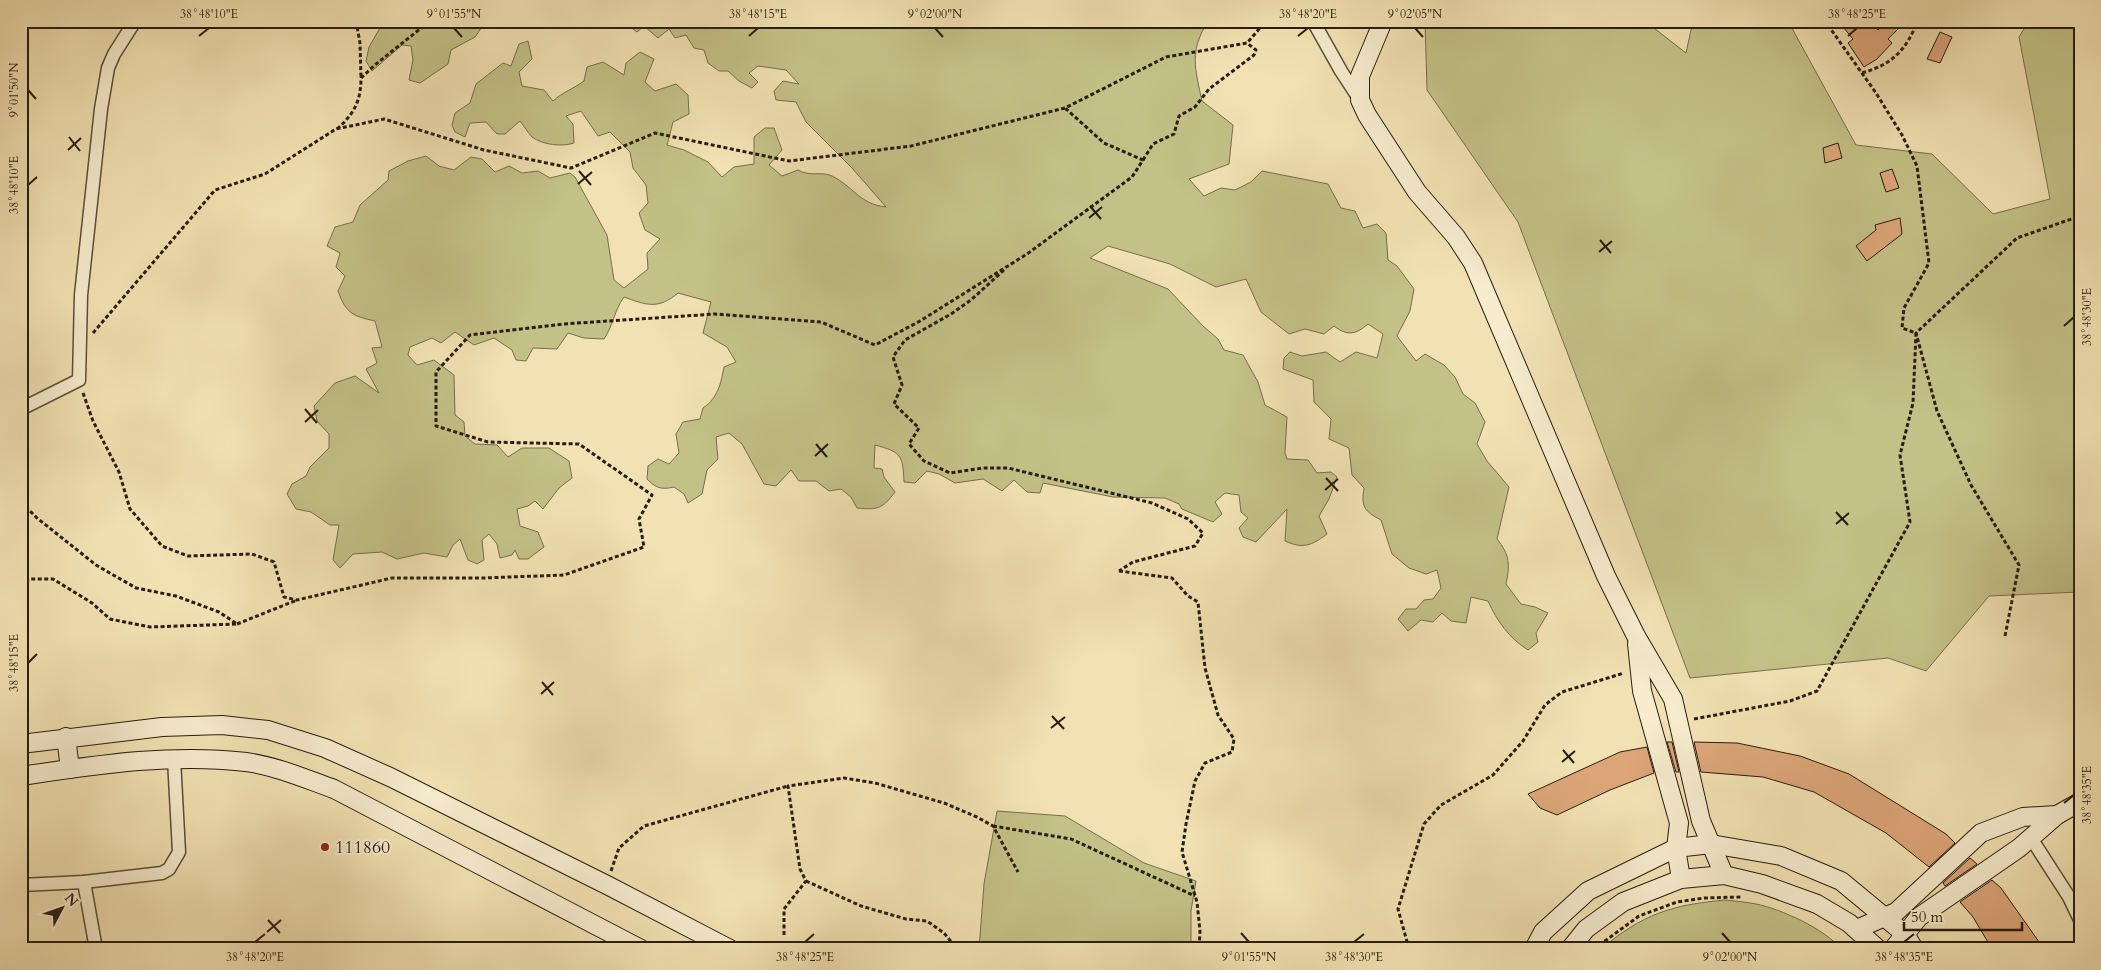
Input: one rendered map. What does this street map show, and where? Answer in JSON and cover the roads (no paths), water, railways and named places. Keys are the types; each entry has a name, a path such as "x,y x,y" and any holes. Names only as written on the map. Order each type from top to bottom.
{"main road":[{"path":"1383,21 1360,76 1360,100 1366,115 1417,192 1456,238 1473,263 1606,576 1636,636 1673,700 1702,821 1724,875"},
{"path":"1636,636 1642,691 1679,823 1676,848 1681,879"},
{"path":"21,744 66,737 162,727 222,725 268,730 325,748 390,776 730,949"},
{"path":"21,732 46,740"},
{"path":"66,737 70,769"},
{"path":"21,776 139,760 174,759 247,762 334,789 641,949"},
{"path":"1893,949 1909,942 1919,918 2019,848 2057,815 2080,802"},
{"path":"1857,929 1896,912 1981,833 2023,818 2057,815"},
{"path":"1534,949 1543,932 1588,891 1676,848 1711,844 1781,856 1841,882 1886,917 1909,942"},
{"path":"1570,949 1586,929 1623,902 1681,879 1724,875 1762,884 1816,904 1857,929 1878,949"}],"street":[{"path":"21,409 79,380 78,350 81,295 101,110 108,68 114,54 135,21"},
{"path":"1313,21 1340,71 1360,100"},
{"path":"21,885 84,882 162,873 169,869 179,852 174,759"},
{"path":"2030,838 2069,897 2080,920"},
{"path":"84,882 96,949"}],"place":[{"name":"111860","path":"325,847"}]}
